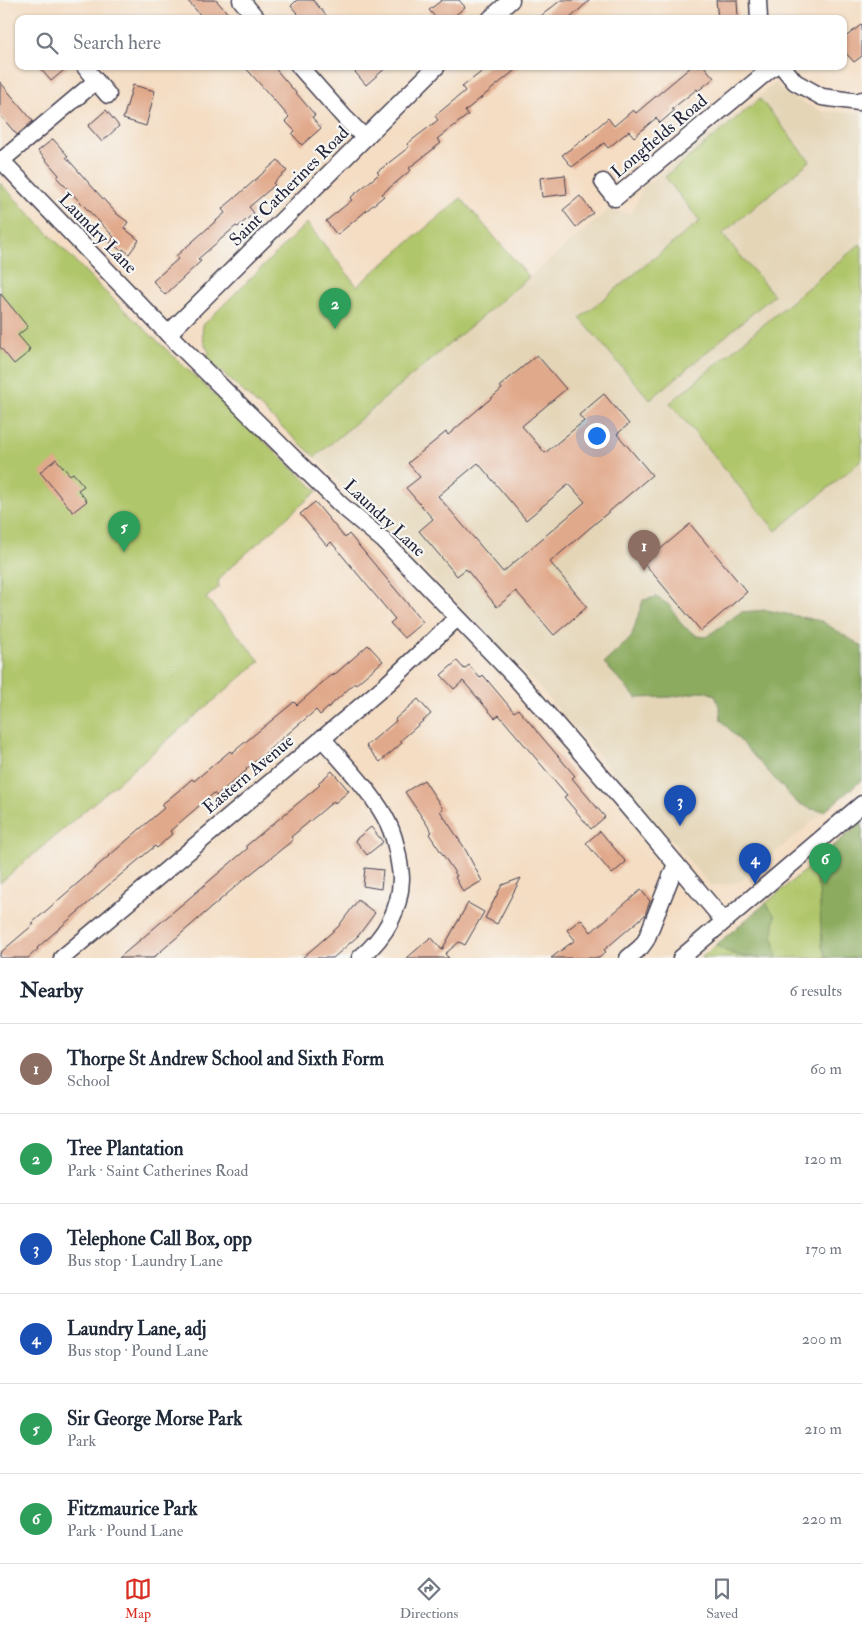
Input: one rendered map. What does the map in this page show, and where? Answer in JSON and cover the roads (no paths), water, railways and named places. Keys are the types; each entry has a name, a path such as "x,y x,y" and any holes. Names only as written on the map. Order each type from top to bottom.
{"street":[{"path":"241,0 254,15"},
{"path":"494,15 511,0"},
{"path":"758,0 759,15"},
{"path":"87,70 108,95"},
{"path":"303,70 365,138"},
{"name":"Saint Catherines Road","path":"168,334 433,70"},
{"name":"Longfields Road","path":"603,182 618,205 770,70"},
{"path":"785,70 795,82 822,97 858,102 862,100"},
{"path":"1,160 96,81"},
{"name":"Laundry Lane","path":"1,160 168,334 341,505 382,540 515,677 724,922"},
{"name":"Eastern Avenue","path":"62,958 387,684 457,618"},
{"path":"322,738 375,802 388,823 395,843 401,878 398,903 392,922 360,958"},
{"path":"681,958 862,804"},
{"path":"628,958 646,940 676,864"}],"place":[{"name":"Tree Plantation","path":"335,329"},
{"name":"Sir George Morse Park","path":"124,552"},
{"name":"Thorpe St Andrew School and Sixth Form","path":"644,571"},
{"name":"Telephone Call Box, opp","path":"680,826"},
{"name":"Laundry Lane, adj","path":"755,884"},
{"name":"Fitzmaurice Park","path":"825,884"}]}
